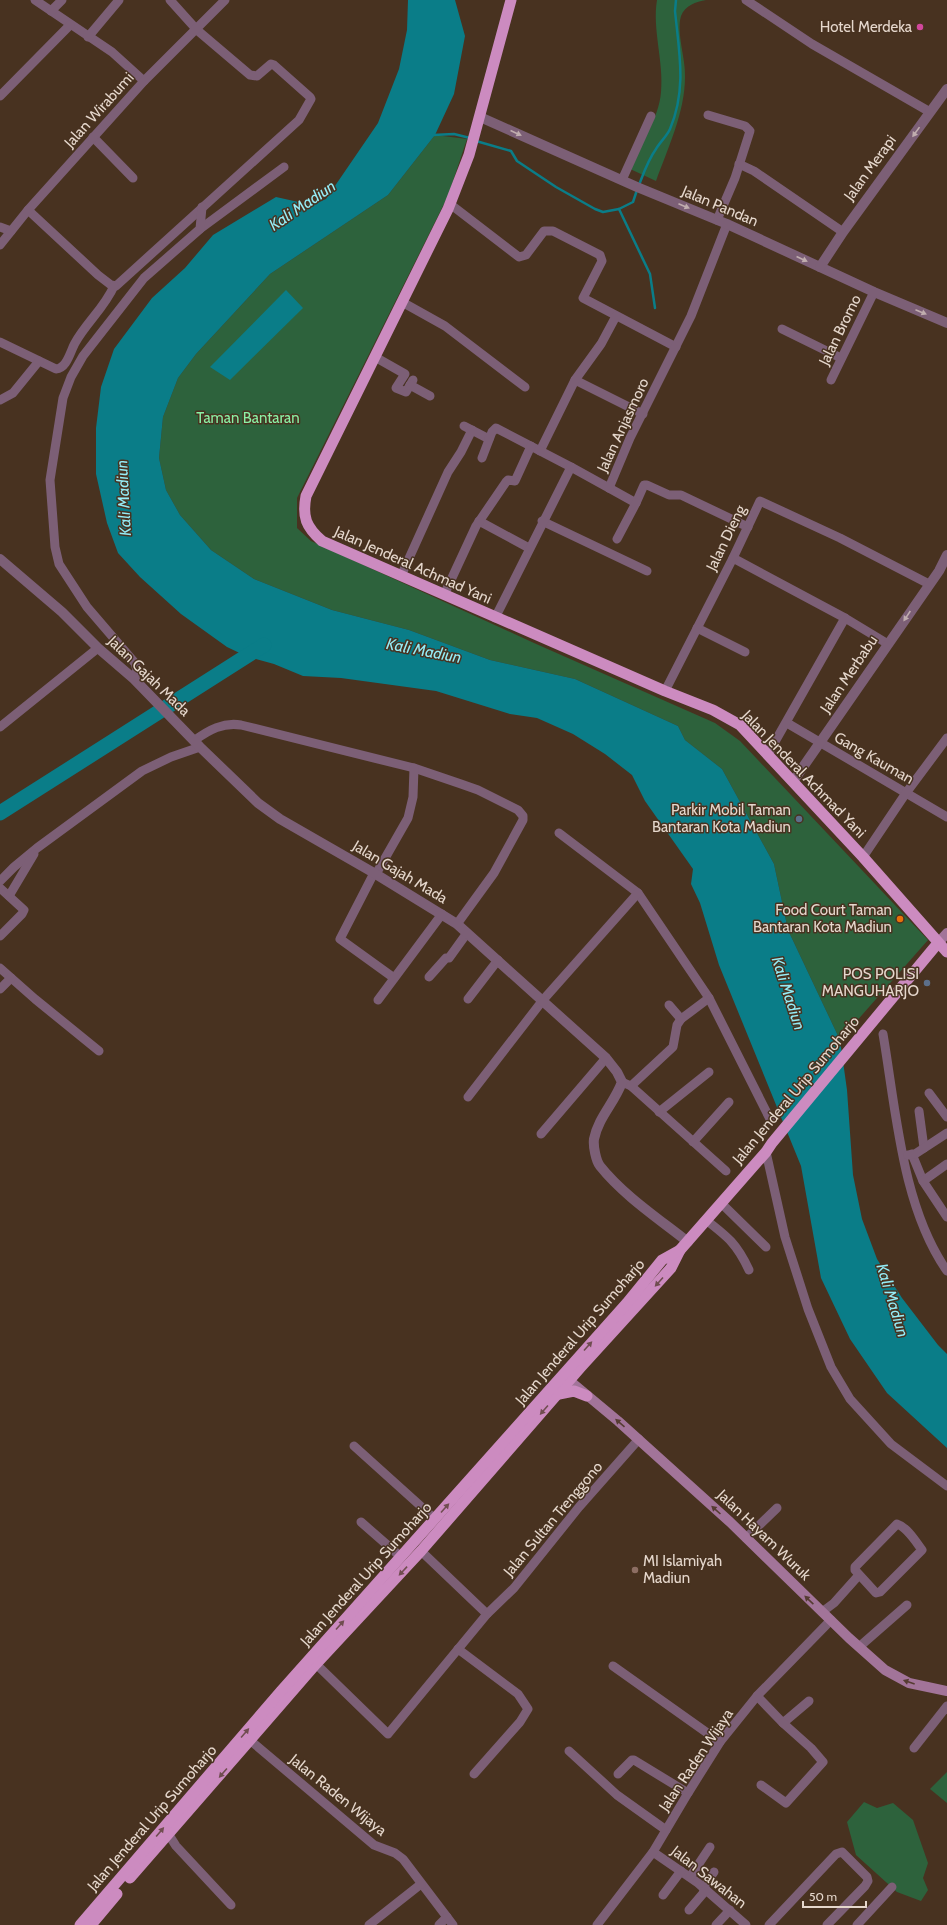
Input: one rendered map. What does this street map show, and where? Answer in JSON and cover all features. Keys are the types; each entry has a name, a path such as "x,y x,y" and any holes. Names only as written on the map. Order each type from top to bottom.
{"highway":[{"name":"Jalan Jenderal Achmad Yani","path":"511,0 469,155 450,204 306,496 303,510 307,523 314,534 322,542 728,718 740,725 794,780 863,857 936,946 947,952"},
{"name":"Jalan Jenderal Urip Sumoharjo","path":"80,1925 276,1697 435,1519 671,1268 684,1246 769,1147 936,946"},
{"name":"Jalan Jenderal Urip Sumoharjo","path":"91,1925 316,1664 421,1551 559,1394 566,1378"},
{"path":"559,1394 574,1391 587,1396"}],"main road":[{"path":"936,946 947,933"},
{"name":"Jalan Hayam Wuruk","path":"566,1378 639,1440 746,1538 822,1612 885,1670 909,1683 947,1691"}],"street":[{"path":"35,0 112,52 144,81"},
{"path":"51,11 62,0"},
{"path":"88,37 119,0"},
{"path":"0,342 56,369 64,366 75,343 114,286 119,285 299,120 308,108 311,100 272,64 257,76 250,75 197,30 170,0"},
{"name":"Jalan Wirabumi","path":"0,245 28,210 144,81 197,30 225,0"},
{"path":"746,0 812,44 930,112"},
{"path":"0,96 70,25"},
{"name":"Jalan Merapi","path":"820,267 843,232 947,89"},
{"path":"622,180 651,116"},
{"path":"708,116 749,129 749,135 735,178 717,220"},
{"name":"Jalan Pandan","path":"479,121 727,224 874,292 947,323"},
{"path":"94,137 133,178"},
{"path":"739,166 754,171 843,232"},
{"path":"135,680 137,670 135,663 87,607 59,564 55,547 50,480 63,398 80,361 113,316 144,278 200,229 284,167"},
{"path":"450,204 519,257 526,256 544,231 547,230 600,255 602,261 583,298 676,347"},
{"path":"200,229 202,208"},
{"path":"28,210 98,275 114,286"},
{"name":"Jalan Anjasmoro","path":"489,439 493,430 499,429 609,488 630,438 691,316 727,224"},
{"path":"0,227 11,231"},
{"name":"Jalan Bromo","path":"831,380 874,292"},
{"path":"402,302 445,326 525,387"},
{"path":"540,451 575,380 601,344 616,316"},
{"path":"782,328 841,358"},
{"path":"375,357 405,374 396,388 406,392 412,382 430,396"},
{"path":"0,400 13,393 39,361"},
{"path":"575,380 643,414"},
{"path":"401,576 448,472 461,452 468,428 489,439 482,458"},
{"path":"444,595 479,521 508,480 516,481 531,446"},
{"path":"495,618 571,467"},
{"path":"617,539 644,485 669,495 681,495 748,527"},
{"path":"609,488 636,503"},
{"name":"Jalan Dieng","path":"665,691 733,558 760,501 840,538 929,584"},
{"path":"479,521 529,548"},
{"path":"542,522 647,571"},
{"name":"Jalan Merbabu","path":"794,780 821,743 929,584 943,573 947,555"},
{"path":"733,558 845,618 888,644"},
{"name":"Jalan Gajah Mada","path":"0,559 62,612 98,648 135,680 258,803 280,818 457,924 606,1058 626,1084"},
{"path":"768,754 787,723 845,618"},
{"path":"696,628 745,652"},
{"path":"0,727 98,648"},
{"path":"0,881 37,848 142,771 198,744 212,729 232,723 414,768 478,790 518,810 523,816 523,820 494,873 457,924"},
{"name":"Gang Kauman","path":"787,723 947,817"},
{"path":"863,857 906,793 947,738"},
{"path":"394,978 340,939 375,874 408,818 413,797 414,768"},
{"path":"559,832 638,893 709,998 772,1121"},
{"path":"9,896 37,848"},
{"path":"0,888 23,909 23,911 0,936"},
{"path":"468,1097 543,1000 638,893"},
{"path":"378,1000 442,914"},
{"path":"429,977 446,958 449,958 467,933"},
{"path":"468,999 498,960"},
{"path":"0,968 99,1051"},
{"path":"0,989 11,978"},
{"path":"684,1246 630,1196 599,1164 594,1141 602,1117 626,1084 673,1047 677,1025 681,1019 709,998"},
{"path":"669,1005 681,1019"},
{"path":"883,1034 908,1155 909,1187 935,1253 947,1271"},
{"path":"541,1134 606,1058"},
{"path":"659,1112 709,1072"},
{"path":"626,1084 726,1171"},
{"path":"929,1093 947,1117"},
{"path":"693,1142 729,1102"},
{"path":"919,1111 924,1148"},
{"path":"908,1155 924,1148 934,1140 947,1133"},
{"path":"769,1147 785,1237 808,1309 837,1378 850,1399 891,1444 947,1486"},
{"path":"908,1155 947,1217"},
{"path":"923,1181 947,1164"},
{"path":"721,1203 766,1247"},
{"path":"706,1220 726,1236 740,1250 749,1270"},
{"name":"Jalan Sultan Trenggono","path":"316,1664 388,1734 487,1614 514,1588 579,1507 639,1440"},
{"path":"354,1446 435,1519"},
{"path":"746,1538 777,1508"},
{"path":"361,1522 401,1557"},
{"path":"897,1524 911,1535 922,1550 878,1594 859,1575 855,1570 855,1566 897,1524"},
{"path":"421,1551 487,1614"},
{"path":"822,1612 834,1603 859,1575"},
{"path":"859,1647 906,1605"},
{"name":"Jalan Raden Wijaya","path":"597,1925 653,1852 720,1742 757,1696 831,1620"},
{"path":"458,1649 518,1694 528,1708 520,1722 474,1774"},
{"path":"613,1666 720,1742"},
{"path":"757,1696 783,1724 811,1748 823,1762 786,1803 761,1785"},
{"path":"783,1724 809,1701"},
{"path":"914,1748 947,1706"},
{"name":"Jalan Raden Wijaya","path":"250,1740 374,1845 399,1856 453,1925"},
{"path":"569,1751 617,1795 666,1830"},
{"path":"618,1774 632,1760 634,1760 688,1793"},
{"path":"169,1835 176,1846 231,1905"},
{"path":"690,1878 710,1847"},
{"name":"Jalan Sawahan","path":"653,1852 690,1878 730,1910 746,1925"},
{"path":"769,1925 836,1854 842,1852 867,1877 868,1881 865,1886 827,1925"},
{"path":"663,1895 681,1871"},
{"path":"689,1910 714,1872"},
{"path":"369,1925 421,1884"},
{"path":"857,1925 892,1887"},
{"path":"716,1925 730,1910"},
{"path":"439,1925 446,1917"}],"green space":[{"path":"657,0 706,0 688,7 681,16 680,38 685,70 684,90 675,130 656,181 628,168 653,122 660,102 661,69 656,22"},
{"name":"Taman Bantaran","path":"435,135 467,139 448,196 297,498 297,528 311,541 534,643 715,723 740,741 928,940 840,1040 788,930 774,864 722,769 685,740 678,726 575,679 490,660 409,630 332,610 254,579 211,550 180,515 166,490 159,458 163,417 178,378 196,354 270,274 388,195"},
{"path":"947,1772 947,1803 930,1789"},
{"path":"864,1802 877,1808 893,1803 913,1820 928,1863 923,1878 928,1890 921,1901 897,1892 856,1855 847,1822"}],"water":[{"name":"Kali Madiun","path":"408,0 455,0 465,36 454,94 435,135 388,195 270,274 196,354 178,378 163,417 159,458 166,490 180,515 211,550 254,579 332,610 409,630 490,660 575,679 678,726 685,740 722,769 774,864 788,930 840,1040 847,1090 853,1175 862,1219 877,1259 902,1298 938,1345 947,1354 947,1448 887,1393 850,1339 821,1278 801,1166 719,965 700,903 691,884 693,869 645,801 632,775 605,754 573,734 537,718 510,714 436,691 341,678 303,676 274,664 248,657 227,647 181,614 140,577 118,553 107,523 96,474 96,428 101,387 114,349 152,298 185,268 213,235 276,197 312,205 326,199 378,123 399,69 407,30"},
{"path":"286,290 303,308 230,380 210,367"}],"waterway":[{"path":"639,185 646,166 670,129 679,99 680,56 675,11 676,0"},
{"path":"433,135 454,134 470,138"},
{"path":"476,141 511,151 517,161 556,187 603,212 619,209 633,202 637,190"},
{"path":"619,209 650,274 655,308"},
{"path":"0,813 264,645"}],"place":[{"name":"Hotel Merdeka","path":"920,27"},
{"name":"Parkir Mobil Taman Bantaran Kota Madiun","path":"799,819"},
{"name":"Food Court Taman Bantaran Kota Madiun","path":"900,919"},
{"name":"POS POLISI MANGUHARJO","path":"927,983"},
{"name":"MI Islamiyah Madiun","path":"635,1570"}]}
